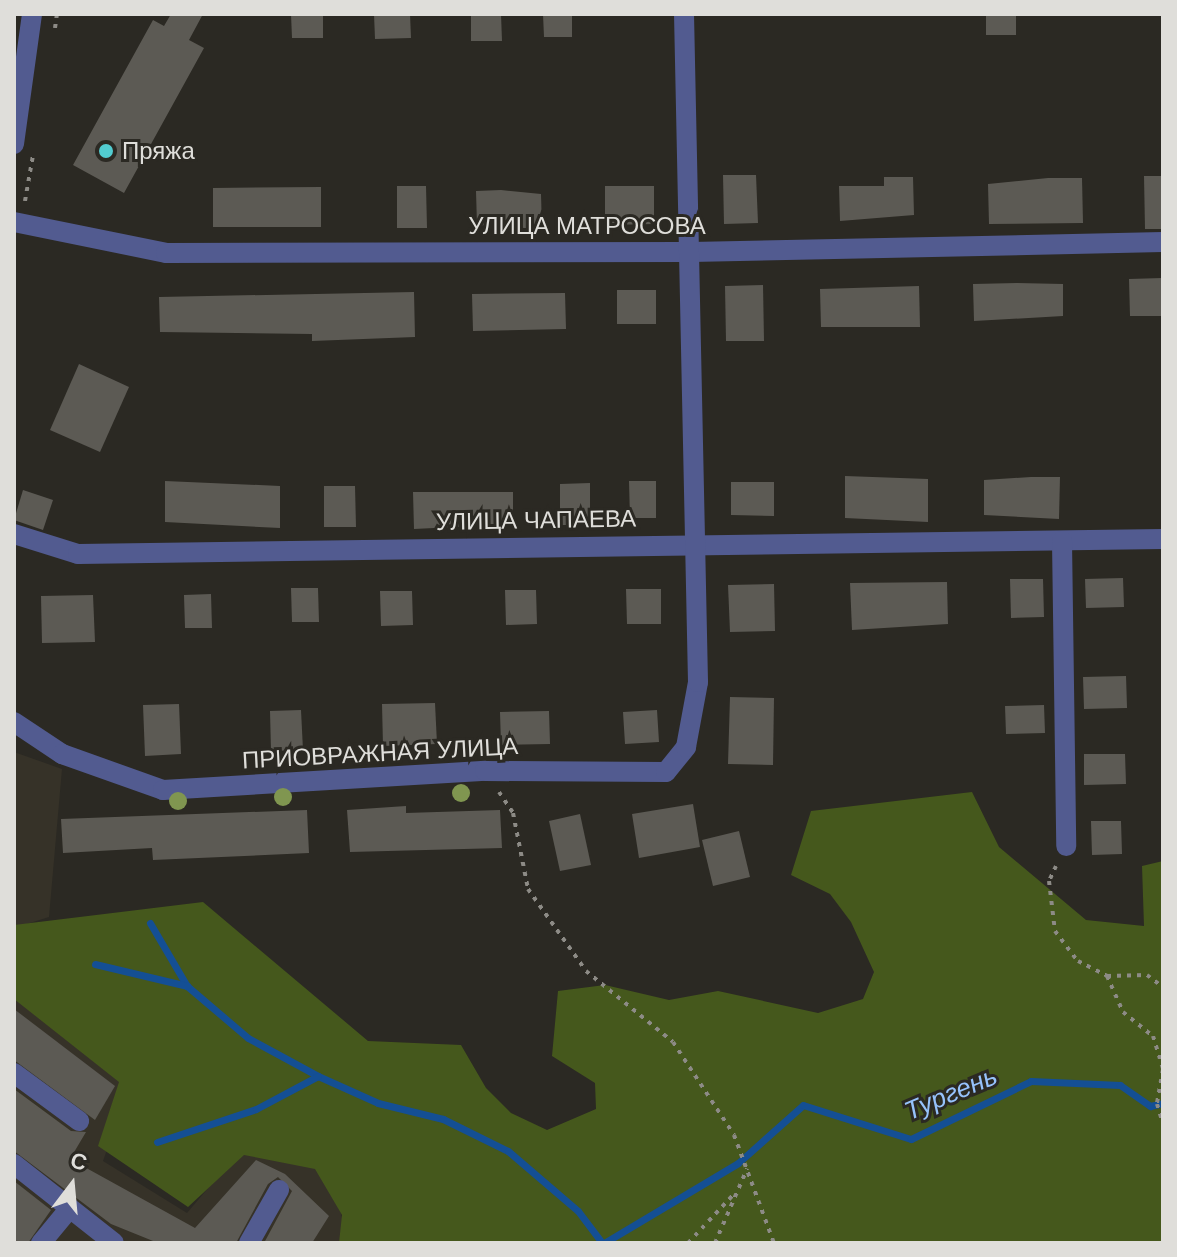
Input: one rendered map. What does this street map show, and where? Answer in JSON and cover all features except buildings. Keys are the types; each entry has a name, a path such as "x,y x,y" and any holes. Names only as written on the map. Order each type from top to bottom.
{"street":[{"path":"14,144 22,44 32,14"},
{"path":"684,14 691,252 694,544"},
{"name":"УЛИЦА МАТРОСОВА","path":"14,222 166,253 691,252 1163,242"},
{"name":"УЛИЦА ЧАПАЕВА","path":"14,534 78,554 1163,539"},
{"path":"1062,541 1066,846"},
{"name":"ПРИОВРАЖНАЯ УЛИЦА","path":"14,722 62,754 163,790 485,771 666,772 686,747 698,682 694,544"},
{"path":"14,1073 79,1121"},
{"path":"14,1164 114,1243"},
{"path":"249,1243 279,1190"},
{"path":"41,1243 69,1209"}],"path":[{"path":"513,813 528,889 586,971 673,1042 734,1135 774,1243"},
{"path":"1066,846 1049,881 1055,931 1078,961 1107,976 1147,975 1163,987"},
{"path":"1107,976 1123,1012 1153,1036 1163,1069 1157,1104 1163,1124"},
{"path":"715,1243 747,1169"},
{"path":"688,1243 735,1193"}],"shaded area":[{"path":"14,752 62,769 49,917 14,928"},
{"path":"14,995 130,1085 103,1161 187,1213 243,1147 316,1163 341,1213 347,1243 14,1243"}],"green space":[{"path":"972,792 999,847 1086,920 1144,926 1142,866 1163,861 1163,1243 339,1243 342,1215 315,1169 244,1155 188,1207 98,1146 119,1082 14,999 14,925 203,902 368,1041 461,1045 486,1088 511,1113 547,1130 596,1109 595,1083 552,1056 558,991 605,985 669,1000 718,991 818,1013 863,999 874,972 851,922 830,894 791,875 811,811"}],"waterway":[{"path":"150,923 187,986 248,1038 318,1076 378,1103 443,1119 508,1151 578,1211 602,1243"},
{"path":"95,964 187,986"},
{"path":"157,1142 256,1109 318,1076"},
{"name":"Тургень","path":"604,1243 738,1163 803,1105 911,1139 1031,1081 1120,1085 1150,1106 1163,1103"}],"place":[{"name":"Пряжа","path":"106,151"}]}
